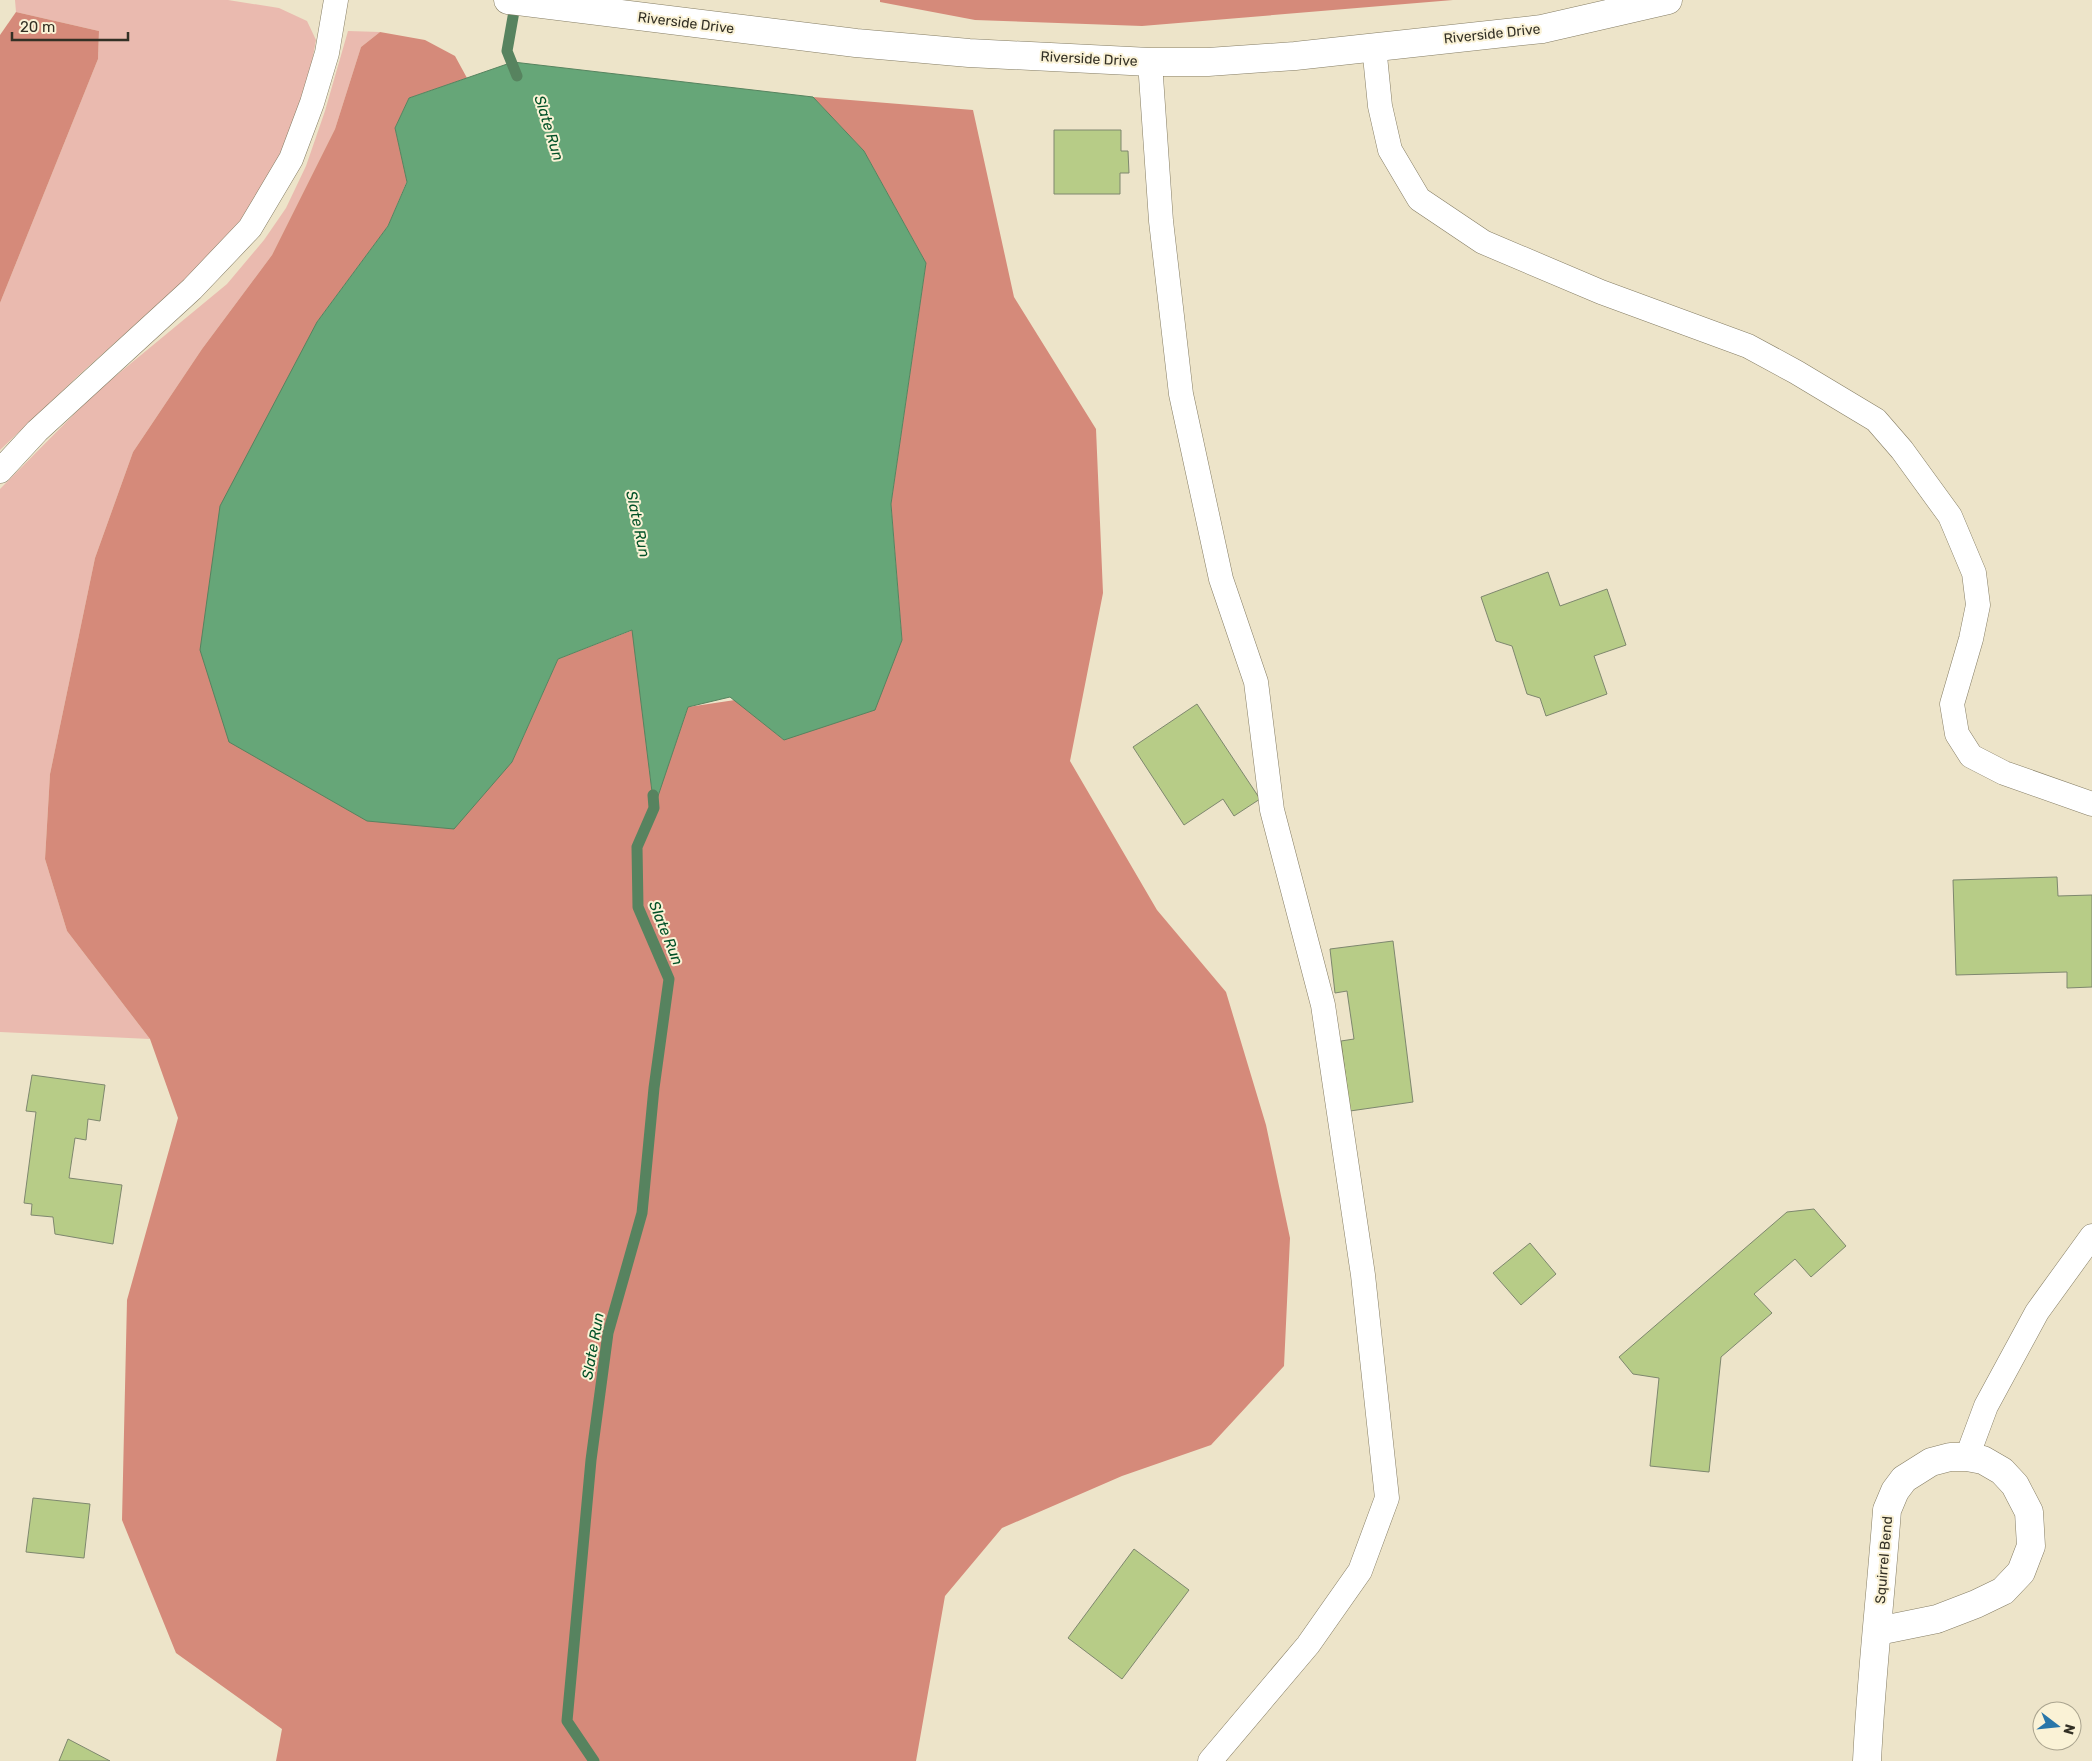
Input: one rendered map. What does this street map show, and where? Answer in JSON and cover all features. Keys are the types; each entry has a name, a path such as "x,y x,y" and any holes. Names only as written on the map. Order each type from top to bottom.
{"main road":[{"name":"Riverside Drive","path":"508,0 856,43 969,53 1150,62 1217,62 1295,56 1542,29 1668,0"},
{"name":"Squirrel Bend","path":"1866,1761 1870,1690 1878,1631 1887,1510 1895,1491 1904,1479 1931,1462 1950,1457 1967,1457 1982,1460 2002,1471 2015,1485 2029,1512 2031,1546 2021,1572 2003,1591 1976,1604 1937,1619 1878,1631"}],"lane":[{"path":"0,471 37,431 192,289 250,228 291,159 312,104 327,53 336,0"},
{"path":"1374,46 1380,106 1390,150 1419,199 1483,242 1601,292 1748,346 1796,372 1876,420 1902,450 1950,516 1974,573 1978,604 1971,639 1952,704 1957,734 1971,756 2004,773 2092,804"},
{"path":"1150,62 1161,221 1181,394 1221,579 1256,682 1272,810 1323,1005 1363,1275 1387,1498 1360,1571 1308,1645 1210,1761"},
{"path":"1967,1457 1986,1406 2037,1312 2092,1236"}],"shaded area":[{"path":"15,0 228,0 279,8 307,21 316,40 308,84 285,156 257,205 220,249 80,374 0,450 0,303 98,59 99,31 16,12"},
{"path":"880,0 1453,0 1142,26 975,20 880,2"},
{"path":"16,12 99,31 98,59 0,303 0,35"},
{"path":"348,31 380,32 361,47 335,129 272,255 202,349 133,452 95,558 50,774 45,859 67,931 150,1039 0,1032 0,489 95,393 227,284 264,240 286,208 306,166 325,111"},
{"path":"380,32 425,40 455,56 467,78 409,98 395,128 407,181 388,226 317,322 512,762 558,659 633,630 654,807 688,707 735,700 784,740 902,640 891,504 926,263 864,151 813,97 973,110 1014,297 1096,429 1103,593 1070,761 1157,910 1226,992 1266,1125 1290,1238 1284,1366 1211,1445 1122,1476 1002,1528 945,1596 916,1761 276,1761 282,1729 176,1653 122,1520 127,1300 178,1118 150,1039 67,931 45,859 50,774 95,558 133,452 202,349 272,255 335,129 361,47"}],"water":[{"path":"513,62 813,97 864,151 926,263 891,504 902,640 875,710 784,740 730,697 688,707 654,808 632,630 558,659 512,762 454,829 367,821 229,742 200,650 220,506 317,322 388,226 407,182 395,128 409,98"}],"building":[{"path":"1054,130 1121,130 1121,151 1128,151 1129,173 1120,173 1120,194 1054,194"},
{"path":"1548,572 1560,606 1607,589 1626,645 1594,656 1607,694 1546,716 1540,698 1527,694 1512,646 1496,641 1481,597"},
{"path":"1197,704 1260,799 1234,816 1223,799 1184,825 1133,747"},
{"path":"2057,877 2058,896 2092,895 2092,987 2067,988 2067,972 1956,975 1953,880"},
{"path":"1393,941 1413,1102 1350,1111 1341,1041 1354,1039 1347,991 1335,993 1330,949"},
{"path":"32,1075 105,1085 100,1121 88,1119 86,1140 75,1138 69,1178 122,1185 113,1244 55,1234 53,1217 31,1215 32,1204 24,1203 36,1112 26,1111"},
{"path":"1814,1209 1846,1246 1811,1277 1795,1259 1754,1294 1772,1313 1721,1357 1709,1472 1650,1466 1659,1378 1633,1374 1619,1357 1787,1212"},
{"path":"1530,1243 1556,1274 1521,1305 1493,1273"},
{"path":"33,1498 90,1504 84,1558 26,1552"},
{"path":"1134,1549 1189,1590 1122,1679 1068,1638"},
{"path":"68,1739 110,1761 59,1761"}],"waterway":[{"name":"Slate Run","path":"516,0 507,51 517,76"},
{"name":"Slate Run","path":"594,1761 567,1721 591,1460 608,1333 642,1213 654,1088 669,979 638,907 637,847 654,808 653,795"}]}
